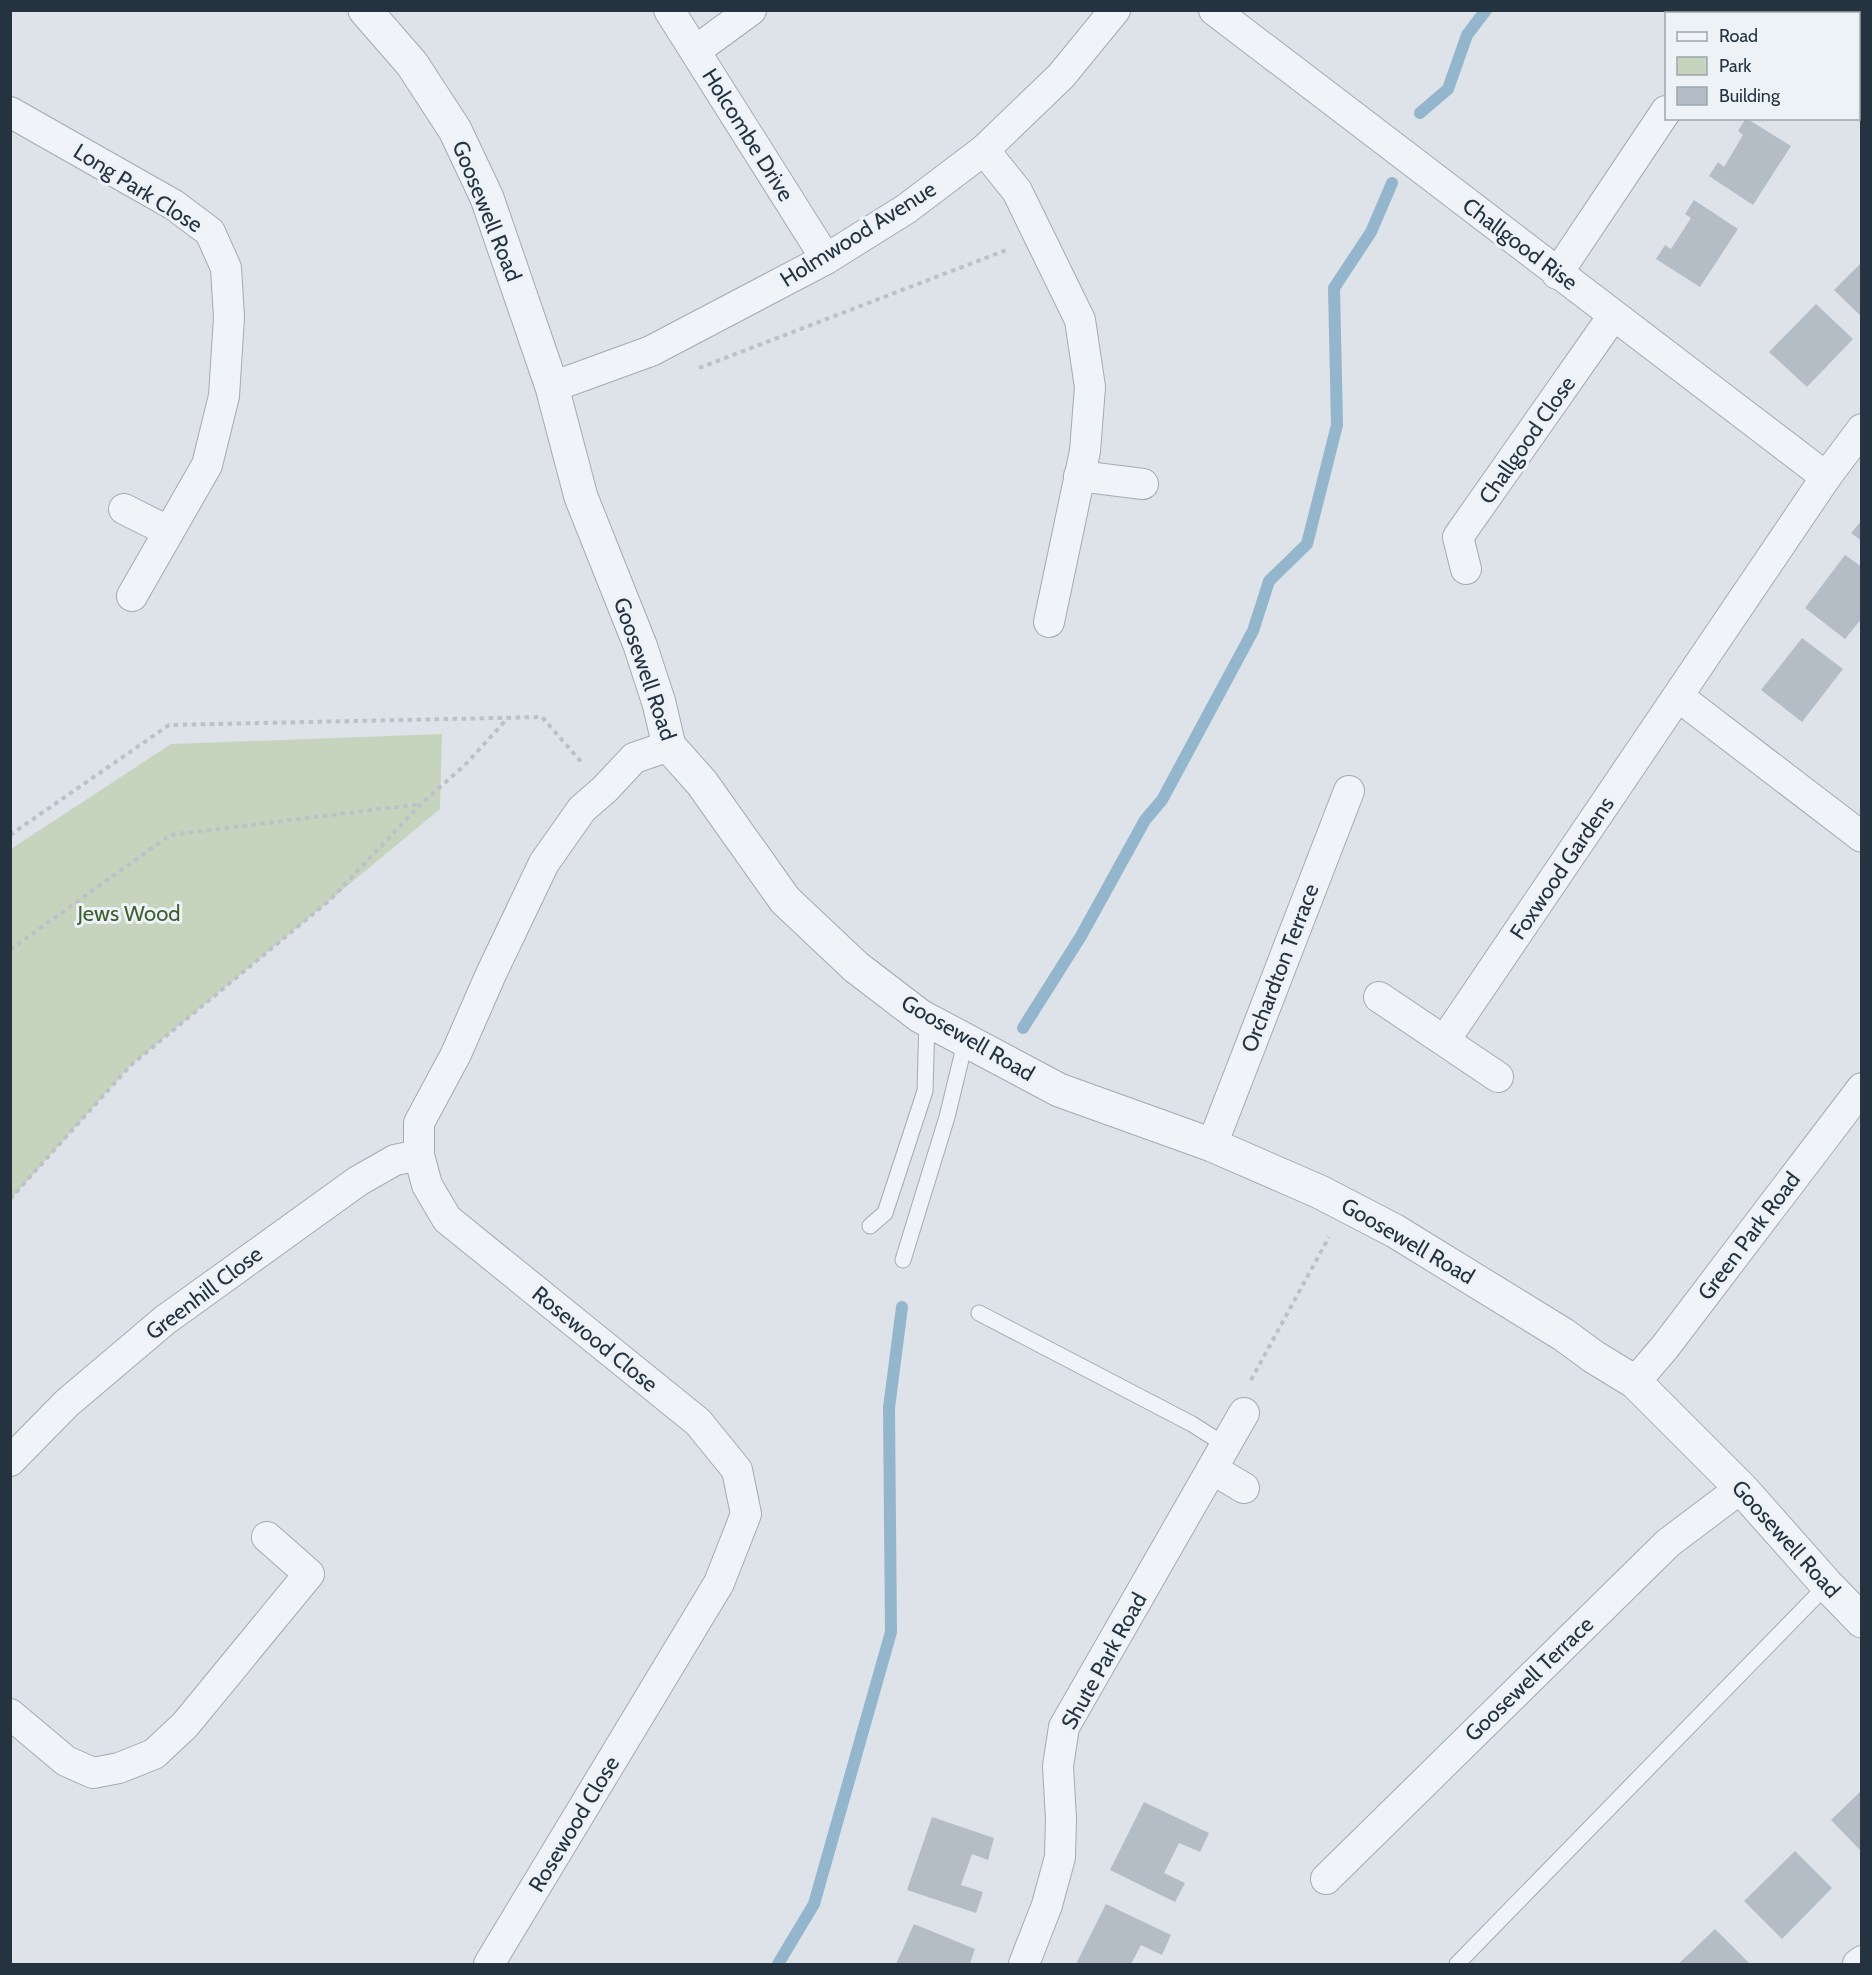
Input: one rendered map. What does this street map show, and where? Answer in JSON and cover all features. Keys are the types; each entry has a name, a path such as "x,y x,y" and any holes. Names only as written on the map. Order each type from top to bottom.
{"street":[{"name":"Goosewell Road","path":"365,10 412,64 455,130 487,198 552,387 581,497 640,645 659,703 669,746 702,783 785,900 856,967 920,1016 1059,1090 1212,1144 1320,1192 1395,1231 1489,1288 1635,1382 1741,1488 1862,1621"},
{"name":"Holcombe Drive","path":"669,10 826,259"},
{"path":"695,51 751,10"},
{"name":"Holmwood Avenue","path":"552,387 651,351 826,259 906,209 984,150 1061,76 1115,10"},
{"name":"Challgood Rise","path":"1214,10 1557,274 1826,477"},
{"name":"Long Park Close","path":"10,112 174,205 210,231 226,268 229,317 224,396 207,465 132,596"},
{"path":"1557,274 1665,112"},
{"path":"984,150 1017,191 1080,320 1090,387 1085,451 1049,622"},
{"name":"Challgood Close","path":"1466,568 1458,537 1613,316"},
{"name":"Foxwood Gardens","path":"1445,1040 1826,477 1862,429"},
{"path":"1079,476 1143,484"},
{"path":"124,509 168,531"},
{"path":"1679,697 1862,837"},
{"name":"Rosewood Close","path":"489,1965 718,1584 746,1514 737,1470 698,1422 447,1219 427,1185 419,1155 419,1123 456,1054 544,863 582,809 605,789 634,758 669,746"},
{"name":"Orchardton Terrace","path":"1212,1144 1348,791"},
{"path":"1379,997 1498,1077"},
{"name":"Green Park Road","path":"1635,1382 1665,1347 1862,1088"},
{"name":"Greenhill Close","path":"10,1461 67,1403 165,1320 358,1181 394,1160 419,1155"},
{"name":"Shute Park Road","path":"1024,1965 1047,1905 1060,1857 1061,1819 1058,1766 1064,1727 1244,1413"},
{"path":"1219,1457 1244,1488"},
{"name":"Goosewell Terrace","path":"1326,1879 1668,1543 1741,1488"},
{"path":"10,1714 66,1761 93,1773 119,1768 154,1754 185,1725 309,1574 267,1537"},
{"path":"1858,1965 1862,1961"}],"lane":[{"path":"870,1226 885,1213 925,1091 927,1020"},
{"path":"903,1260 946,1118 964,1047"},
{"path":"979,1313 1192,1424 1219,1457"},
{"path":"1457,1965 1827,1585"}],"path":[{"path":"690,371 1040,237"},
{"path":"10,835 169,725 542,717 605,789"},
{"path":"10,1199 130,1066 331,899 421,804 465,765 508,718"},
{"path":"10,950 170,834 421,804"},
{"path":"1244,1413 1251,1381 1346,1206"}],"green space":[{"name":"Jews Wood","path":"442,734 440,809 130,1066 11,1199 11,849 171,744"}],"building":[{"path":"1830,10 1862,10 1862,35 1860,34 1860,12 1830,12"},
{"path":"1745,120 1749,120 1791,146 1753,205 1709,176 1718,162 1724,167 1743,135 1738,131"},
{"path":"1694,200 1738,229 1700,287 1656,259 1665,245 1671,249 1691,218 1685,214"},
{"path":"1862,262 1862,317 1834,290"},
{"path":"1816,304 1853,339 1807,387 1769,352"},
{"path":"1862,520 1862,541 1851,533"},
{"path":"1845,555 1862,567 1862,618 1845,639 1805,608"},
{"path":"1802,638 1843,669 1802,722 1761,690"},
{"path":"1862,1790 1862,1852 1831,1820"},
{"path":"1144,1802 1209,1833 1200,1852 1179,1843 1164,1873 1185,1883 1175,1902 1110,1870"},
{"path":"932,1817 994,1838 988,1860 972,1854 961,1885 983,1892 976,1913 907,1890"},
{"path":"1795,1851 1832,1888 1782,1939 1744,1901"},
{"path":"1106,1904 1171,1935 1162,1955 1141,1945 1131,1964 1076,1964"},
{"path":"914,1924 975,1949 970,1964 896,1964"},
{"path":"1715,1929 1750,1964 1678,1964 1690,1953"}],"waterway":[{"path":"1420,113 1448,89 1467,35 1486,10"},
{"path":"1023,1028 1081,936 1145,820 1162,800 1253,631 1269,581 1307,544 1337,425 1334,288 1371,232 1392,183"},
{"path":"778,1964 814,1904 891,1632 889,1408 902,1307"}]}
